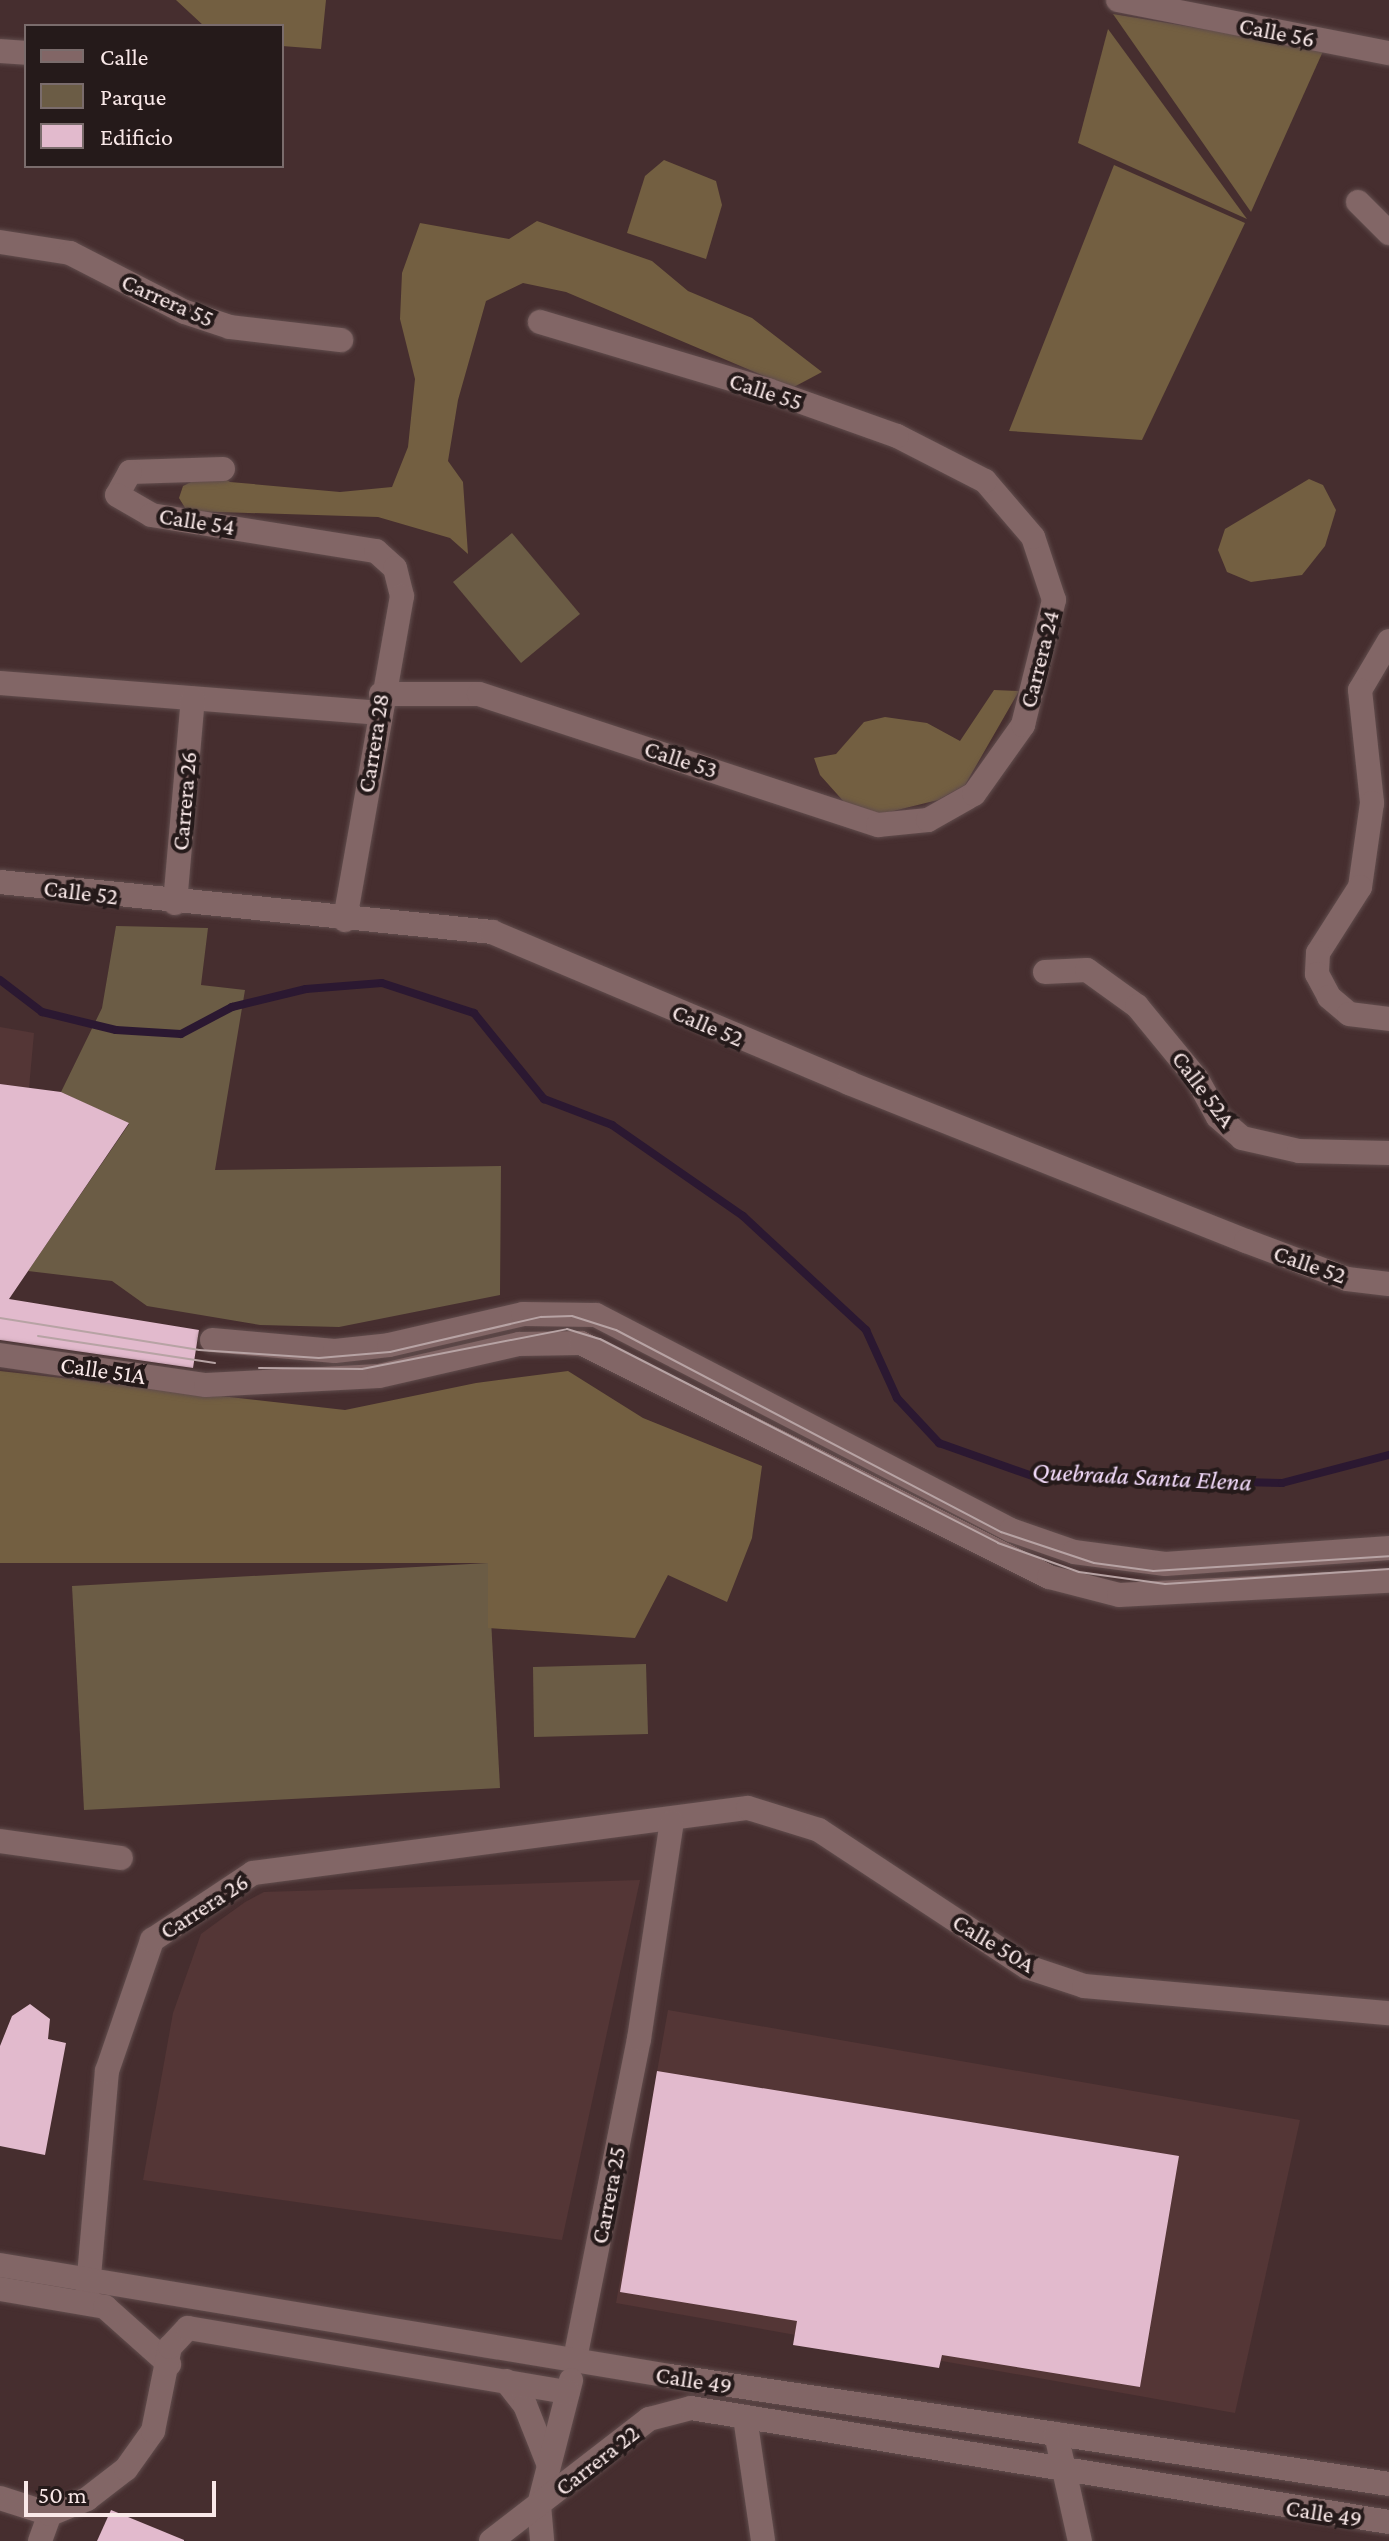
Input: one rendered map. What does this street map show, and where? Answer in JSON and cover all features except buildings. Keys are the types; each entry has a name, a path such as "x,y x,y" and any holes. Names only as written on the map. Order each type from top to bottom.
{"street":[{"name":"Calle 56","path":"1118,0 1180,7 1389,53"},
{"path":"0,51 24,53"},
{"path":"1358,202 1389,233"},
{"name":"Carrera 55","path":"0,242 70,253 185,312 230,327 341,340"},
{"name":"Calle 55","path":"540,322 768,390 897,436 985,481"},
{"name":"Calle 54","path":"223,469 130,472 117,495 151,515 376,551 395,568"},
{"name":"Carrera 24","path":"974,794 1023,725 1054,600 1033,537 985,481"},
{"name":"Carrera 28","path":"345,920 379,704 402,596 395,568"},
{"path":"1389,641 1375,655 1360,690 1372,803 1360,887 1318,953 1317,974 1329,997 1349,1014 1389,1019"},
{"name":"Calle 53","path":"0,683 193,699 379,704 479,694 878,825 928,820 974,794"},
{"name":"Carrera 26","path":"175,903 193,699"},
{"name":"Calle 52","path":"0,882 175,903 492,932 834,1077 1246,1241 1347,1279 1389,1284"},
{"name":"Calle 52A","path":"1045,972 1087,970 1137,1006 1197,1079 1218,1117 1242,1138 1299,1151 1389,1153"},
{"path":"212,1340 335,1351 389,1345 523,1314 596,1315 1011,1530 1074,1552 1165,1564 1389,1548"},
{"name":"Calle 51A","path":"0,1355 206,1385 379,1376 519,1344 581,1343 1049,1577 1119,1595 1389,1581"},
{"name":"Calle 50A","path":"672,1822 748,1808 819,1830 1027,1967 1084,1986 1389,2013"},
{"name":"Carrera 26","path":"88,2290 107,2071 152,1940 253,1873 672,1822"},
{"name":"Carrera 25","path":"539,2505 568,2392 639,2039 672,1822"},
{"path":"0,1841 121,1858"},
{"name":"Calle 49","path":"0,2265 88,2290 143,2335 169,2364"},
{"name":"Calle 49","path":"0,2289 88,2290 575,2359 1389,2484"},
{"path":"0,2498 50,2514 87,2499 126,2469 153,2431 170,2347 188,2328 200,2326 568,2392"},
{"path":"497,2380 575,2359"},
{"path":"497,2380 525,2405 548,2463"},
{"name":"Calle 49","path":"691,2408 1066,2473 1389,2522"},
{"name":"Carrera 22","path":"542,2541 539,2505 649,2419 691,2408"},
{"path":"745,2417 763,2541"},
{"path":"1056,2434 1080,2541"},
{"path":"491,2541 539,2505"},
{"path":"40,2541 50,2514"}],"shaded area":[{"path":"176,0 326,0 321,49 284,46 284,24 202,24"},
{"path":"1113,14 1324,49 1251,212"},
{"path":"1108,29 1247,219 1078,143"},
{"path":"664,160 716,181 722,205 706,259 627,233 645,176"},
{"path":"1114,165 1245,223 1142,440 1009,431"},
{"path":"537,221 652,261 688,291 752,318 822,372 792,388 566,292 523,283 486,301 458,400 448,461 463,482 468,554 450,538 378,517 187,511 179,498 183,486 213,471 230,482 340,492 392,487 408,447 415,379 400,319 402,273 420,223 509,239"},
{"path":"1309,479 1323,485 1336,510 1325,546 1302,575 1251,582 1227,572 1218,550 1225,529"},
{"path":"994,690 1019,691 965,785 938,800 881,814 845,803 820,775 814,758 836,754 864,722 885,717 927,723 960,741"},
{"path":"0,1027 34,1033 29,1088 0,1084"},
{"path":"0,1371 345,1410 476,1383 568,1371 643,1418 762,1466 752,1538 727,1602 668,1575 635,1638 488,1628 488,1563 0,1563"},
{"path":"640,1880 562,2240 143,2180 173,2013 201,1934 245,1902 264,1892"},
{"path":"668,2010 1300,2120 1235,2413 616,2303"}],"green space":[{"path":"512,533 580,614 521,663 453,582"},
{"path":"116,926 208,928 201,985 245,990 215,1170 501,1166 500,1295 339,1327 260,1325 147,1306 112,1281 28,1271 129,1124 61,1092 102,1008"},
{"path":"488,1563 500,1788 84,1810 72,1586"},
{"path":"646,1664 648,1734 534,1737 533,1667"}],"waterway":[{"name":"Quebrada Santa Elena","path":"0,980 42,1012 116,1030 181,1034 232,1007 306,989 382,983 474,1013 544,1099 612,1125 743,1216 866,1330 897,1398 939,1443 1035,1477 1282,1483 1389,1455"}],"tram line":[{"path":"0,1318 199,1350 319,1358 390,1352 541,1317 572,1316 616,1330 1001,1532 1094,1563 1153,1571 1389,1556"},
{"path":"259,1368 362,1369 567,1329 600,1339 998,1543 1079,1572 1165,1584 1389,1569"},
{"path":"38,1336 215,1363"}]}
